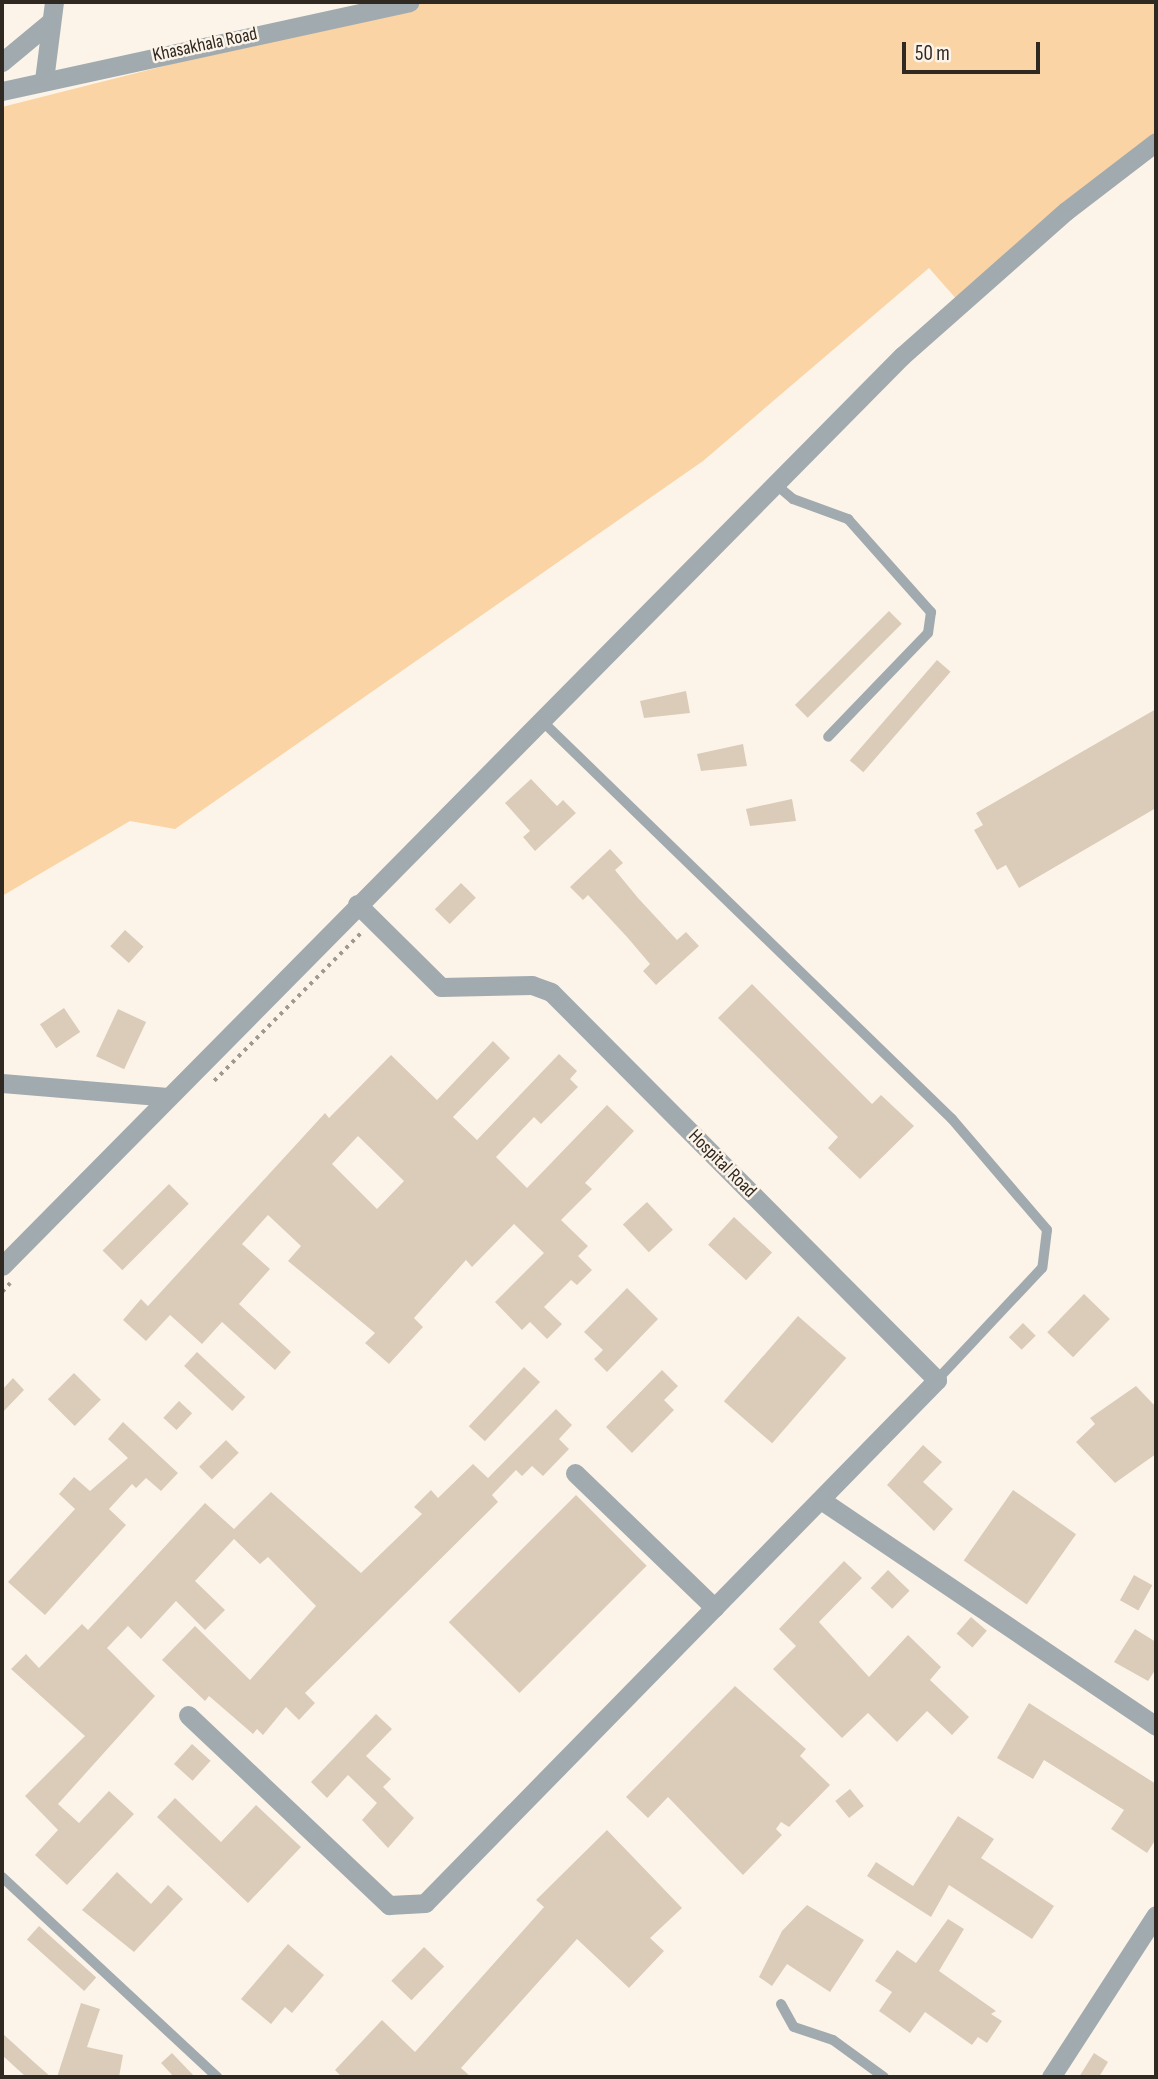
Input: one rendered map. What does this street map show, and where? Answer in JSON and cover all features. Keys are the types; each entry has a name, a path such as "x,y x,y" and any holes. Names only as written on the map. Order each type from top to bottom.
{"street":[{"path":"44,80 49,23 54,2"},
{"name":"Khasakhala Road","path":"2,91 409,2"},
{"path":"2,62 49,23"},
{"path":"2,1266 539,718 774,483 958,305 1156,142"},
{"name":"Hospital Road","path":"357,904 441,987 532,985 551,992 937,1380"},
{"path":"2,1083 167,1097"},
{"path":"188,1715 390,1905 409,1908 425,1903 937,1380"},
{"path":"575,1473 715,1608"},
{"path":"821,1500 1156,1726"},
{"path":"1051,2077 1156,1915"}],"lane":[{"path":"774,483 793,499 848,519 931,612 928,633 828,737"},
{"path":"539,718 952,1118 1047,1230 1042,1268 937,1380"},
{"path":"2,1877 217,2077"},
{"path":"781,2004 794,2026 833,2040 884,2077"}],"shaded area":[{"path":"417,2 1156,2 1156,140 959,302 929,268 703,461 175,829 130,821 2,896 2,107"}],"building":[{"path":"889,611 902,624 808,718 795,705"},
{"path":"937,660 951,672 863,772 850,760"},
{"path":"686,691 690,713 644,718 640,701"},
{"path":"1156,709 1156,808 1019,888 1006,865 997,870 974,830 983,825 976,813"},
{"path":"743,744 747,766 701,771 697,754"},
{"path":"531,779 557,806 563,800 576,813 535,851 523,837 530,831 505,803"},
{"path":"792,799 796,821 750,826 746,809"},
{"path":"610,849 623,863 615,870 638,898 677,940 686,932 699,946 656,985 643,971 650,964 627,937 588,895 583,900 570,887"},
{"path":"461,883 476,898 450,924 435,909"},
{"path":"125,930 144,947 129,963 110,946"},
{"path":"752,984 872,1104 881,1095 914,1126 860,1179 828,1148 838,1137 718,1018"},
{"path":"64,1008 80,1032 56,1048 40,1024"},
{"path":"118,1009 146,1022 124,1069 96,1056"},
{"path":"493,1041 510,1058 453,1117 477,1140 559,1054 577,1071 570,1079 578,1087 541,1124 534,1117 496,1157 527,1188 607,1105 634,1131 585,1183 592,1189 561,1220 588,1246 578,1256 592,1270 577,1285 571,1280 544,1307 562,1324 547,1339 530,1322 522,1330 495,1302 544,1253 514,1224 472,1267 466,1260 414,1318 423,1327 389,1364 365,1343 375,1333 288,1261 301,1246 268,1215 242,1244 270,1269 239,1304 291,1352 275,1370 222,1322 202,1344 170,1315 146,1341 123,1320 141,1299 148,1306 325,1113 329,1118 391,1055 437,1100","holes":["358,1136 404,1181 377,1209 332,1164"]},
{"path":"169,1184 189,1204 122,1270 103,1250"},
{"path":"647,1202 673,1230 649,1252 623,1225"},
{"path":"734,1217 772,1252 746,1280 708,1245"},
{"path":"627,1288 658,1319 607,1372 594,1359 603,1350 584,1332"},
{"path":"1084,1294 1110,1319 1073,1357 1047,1332"},
{"path":"798,1316 846,1358 772,1443 724,1401"},
{"path":"1023,1323 1036,1336 1022,1350 1009,1337"},
{"path":"197,1352 245,1397 232,1411 184,1366"},
{"path":"524,1367 540,1382 485,1441 469,1426"},
{"path":"662,1370 678,1386 664,1400 674,1410 632,1453 606,1427"},
{"path":"74,1373 101,1400 75,1426 48,1399"},
{"path":"13,1378 24,1390 2,1413 2,1390"},
{"path":"1136,1386 1156,1407 1156,1454 1115,1483 1076,1442 1095,1424 1090,1418"},
{"path":"179,1401 192,1413 176,1430 163,1418"},
{"path":"556,1409 572,1425 559,1439 569,1449 543,1476 532,1466 522,1476 516,1470 492,1495 498,1502 305,1693 315,1703 299,1720 286,1707 263,1735 257,1729 253,1734 209,1696 205,1701 162,1660 195,1626 250,1680 316,1606 268,1557 260,1564 234,1539 195,1581 225,1610 205,1630 176,1601 141,1639 128,1626 107,1648 155,1696 58,1804 79,1823 109,1791 134,1814 67,1885 35,1855 58,1830 25,1796 85,1736 11,1669 26,1654 39,1668 82,1624 88,1630 205,1503 234,1529 271,1492 361,1573 422,1514 414,1507 431,1490 438,1498 473,1464 488,1478"},
{"path":"123,1422 178,1473 161,1491 146,1478 136,1488 132,1484 109,1509 126,1525 45,1615 8,1582 75,1509 59,1494 74,1477 90,1491 128,1458 108,1439"},
{"path":"226,1440 239,1453 212,1480 199,1467"},
{"path":"923,1445 942,1462 923,1482 953,1509 934,1531 887,1485"},
{"path":"1013,1490 1076,1534 1027,1605 964,1560"},
{"path":"576,1495 647,1566 519,1693 449,1622"},
{"path":"844,1561 862,1578 819,1622 869,1677 908,1635 941,1667 930,1680 969,1717 952,1735 927,1711 897,1742 868,1713 842,1738 773,1669 796,1646 779,1629"},
{"path":"888,1570 910,1591 892,1609 871,1588"},
{"path":"1134,1575 1152,1585 1138,1611 1120,1600"},
{"path":"971,1617 987,1631 972,1647 957,1634"},
{"path":"1135,1629 1156,1642 1156,1669 1148,1681 1114,1662"},
{"path":"735,1686 806,1749 800,1756 830,1785 789,1827 781,1822 776,1829 782,1835 743,1875 668,1797 648,1818 626,1797"},
{"path":"1029,1703 1156,1784 1156,1839 1147,1853 1111,1829 1124,1810 1044,1760 1033,1779 997,1758"},
{"path":"376,1714 392,1729 366,1756 391,1779 383,1787 414,1818 388,1848 362,1820 377,1803 348,1775 327,1798 311,1782"},
{"path":"192,1744 211,1761 193,1781 174,1764"},
{"path":"850,1789 864,1806 849,1818 835,1801"},
{"path":"175,1798 221,1842 256,1805 301,1847 248,1903 157,1817"},
{"path":"958,1816 994,1839 981,1858 1054,1906 1032,1939 949,1885 931,1917 867,1876 876,1862 913,1886"},
{"path":"607,1830 682,1908 650,1938 664,1951 629,1988 577,1939 461,2068 471,2077 342,2077 335,2070 382,2020 415,2052 544,1907 536,1900"},
{"path":"117,1872 151,1904 168,1885 183,1899 134,1952 82,1910"},
{"path":"807,1905 864,1940 830,1992 787,1964 772,1986 759,1977 782,1931"},
{"path":"948,1919 964,1929 939,1971 996,2011 991,2014 1002,2021 987,2043 978,2037 972,2045 925,2012 910,2033 879,2011 892,1992 875,1981 897,1950 916,1963"},
{"path":"39,1926 96,1978 84,1991 27,1939"},
{"path":"288,1944 324,1975 292,2013 285,2007 271,2024 241,1999"},
{"path":"424,1947 444,1966 411,2000 391,1981"},
{"path":"81,2003 100,2009 87,2047 123,2055 119,2077 57,2077"},
{"path":"2,2033 51,2077 26,2077 2,2055"},
{"path":"172,2053 195,2077 174,2077 161,2063"},
{"path":"1094,2053 1108,2062 1099,2077 1079,2077"}]}
